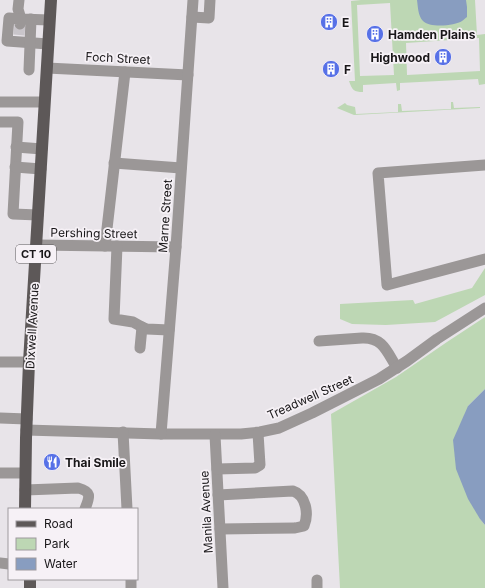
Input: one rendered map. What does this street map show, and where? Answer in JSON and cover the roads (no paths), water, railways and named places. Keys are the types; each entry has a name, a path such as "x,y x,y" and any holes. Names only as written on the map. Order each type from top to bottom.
{"main road":[{"name":"Dixwell Avenue","path":"25,508 29,362 51,0"}],"street":[{"path":"18,0 18,9 29,70"},
{"name":"Marne Street","path":"161,434 182,168 193,0"},
{"path":"192,18 209,18 210,0"},
{"path":"23,30 50,20"},
{"path":"23,30 48,44"},
{"name":"Foch Street","path":"47,68 188,75"},
{"path":"105,246 125,72"},
{"path":"0,102 44,102"},
{"path":"0,122 18,122 12,214 38,215"},
{"path":"16,147 42,149"},
{"path":"114,163 182,168"},
{"path":"485,165 378,173 387,285 485,259"},
{"path":"15,167 40,169"},
{"name":"Pershing Street","path":"36,245 176,247"},
{"path":"117,246 114,319 133,322 147,329 169,330"},
{"name":"Treadwell Street","path":"0,418 27,424 123,432 161,434 258,433 279,428 379,379 485,308"},
{"path":"140,348 142,327"},
{"path":"319,341 362,338 374,339 385,349 397,368"},
{"path":"0,362 29,362"},
{"path":"123,432 127,508"},
{"path":"216,469 255,468 260,465 258,433"},
{"name":"Manila Avenue","path":"215,434 223,588"},
{"path":"0,473 25,473"},
{"path":"25,490 83,489 89,495 89,500 85,508"},
{"path":"218,495 293,491 303,499 306,516 304,526 295,528 220,529"}],"water":[{"path":"417,0 466,0 467,17 459,23 448,25 431,25 423,21 420,17"},
{"path":"485,389 485,525 468,499 456,469 453,440 468,406"}],"tunnel":[{"path":"19,35 20,24"}],"place":[{"name":"E","path":"329,22"},
{"name":"Hamden Plains","path":"375,34"},
{"name":"Highwood","path":"443,57"},
{"name":"F","path":"331,69"},
{"name":"Thai Smile","path":"52,462"}]}
